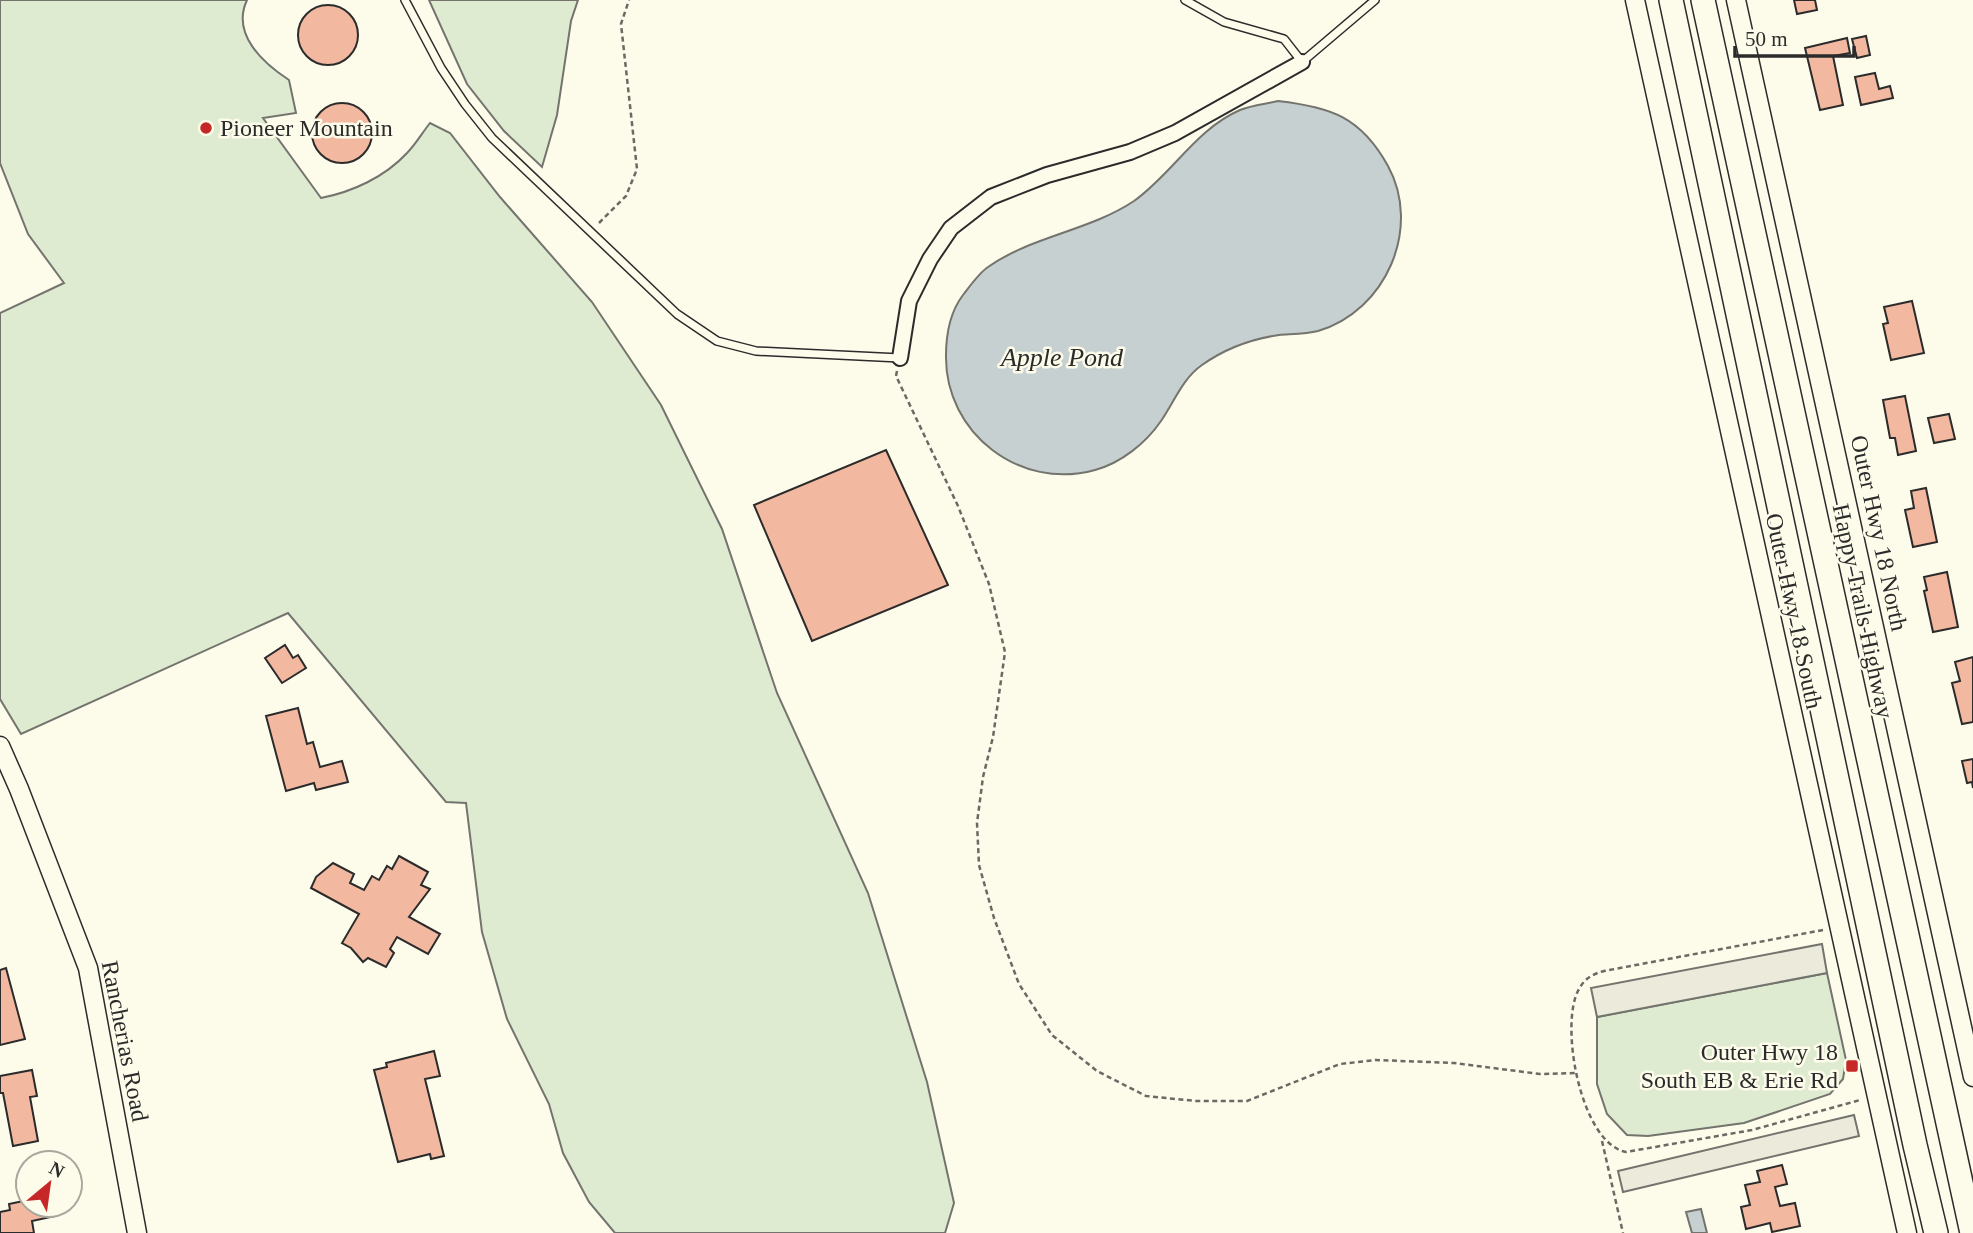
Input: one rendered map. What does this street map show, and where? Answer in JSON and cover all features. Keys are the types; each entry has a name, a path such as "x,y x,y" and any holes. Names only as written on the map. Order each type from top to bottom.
{"main road":[{"path":"1671,0 1914,1145 1936,1233"},
{"name":"Happy Trails Highway","path":"1703,0 1972,1233"}],"street":[{"name":"Outer Hwy 18 South","path":"1634,0 1907,1233"},
{"name":"Outer Hwy 18 North","path":"1736,0 1973,1077"},
{"path":"900,358 909,300 930,259 951,228 991,197 1047,175 1130,152 1164,138 1302,62"},
{"name":"Rancherias Road","path":"0,746 88,968 138,1233"}],"lane":[{"path":"405,0 441,68 492,138 677,314 717,341 755,351 900,358"},
{"path":"1185,0 1224,22 1284,38 1302,62 1375,0"}],"path":[{"path":"591,230 626,196 638,169 621,24 629,0"},
{"path":"900,358 896,376 958,506 989,584 1005,652 993,737 983,777 978,823 979,865 994,918 1019,984 1052,1035 1097,1070 1146,1096 1196,1101 1247,1101 1340,1064 1377,1059 1454,1063 1539,1074 1577,1073"},
{"path":"1623,1233 1602,1138 1587,1112 1577,1073 1572,1007 1579,989 1595,973 1839,927"},
{"path":"1602,1138 1619,1150 1633,1151 1752,1130 1876,1094"}],"green space":[{"path":"0,0 247,0 243,13 246,36 260,56 289,80 296,113 263,118 321,198 356,187 389,169 410,150 430,123 450,133 500,197 592,302 661,405 722,529 777,693 868,893 927,1082 954,1203 945,1233 615,1233 589,1202 563,1153 549,1104 507,1019 482,932 466,803 446,802 288,613 21,734 0,699 0,313 64,283 28,234 0,163"},
{"path":"429,0 578,0 571,21 557,115 542,167 504,131 467,84"},
{"path":"1827,973 1846,1060 1843,1079 1830,1094 1744,1123 1648,1136 1627,1135 1607,1114 1597,1084 1597,1017"}],"shaded area":[{"path":"1822,944 1827,973 1597,1017 1591,988"},
{"path":"1854,1115 1859,1136 1623,1192 1618,1171"}],"water":[{"name":"Apple Pond","path":"1278,101 1314,107 1343,117 1367,136 1388,166 1398,190 1401,215 1399,240 1391,264 1379,286 1362,306 1342,321 1318,331 1259,339 1211,359 1189,377 1148,437 1132,451 1105,467 1067,474 1040,472 1015,463 992,450 973,431 958,409 949,384 946,356 952,316 975,280 1005,256 1098,220 1134,201 1210,128 1224,118 1245,108"},
{"path":"1701,1209 1707,1233 1692,1233 1686,1212"}],"building":[{"path":"1794,0 1815,0 1817,10 1797,14"},
{"path":"328,5 349,14 358,35 349,56 328,65 307,56 298,35 307,14"},
{"path":"1866,36 1870,55 1857,58 1852,39"},
{"path":"1847,38 1850,53 1833,56 1843,105 1820,110 1805,48"},
{"path":"1875,73 1879,89 1890,86 1893,98 1861,105 1855,77"},
{"path":"336,103 348,103 364,111 370,121 370,145 364,155 348,163 336,163 320,155 312,139 312,127 320,111"},
{"path":"1912,301 1924,353 1891,360 1883,324 1888,323 1884,307"},
{"path":"1905,396 1916,451 1898,455 1895,438 1890,438 1883,400"},
{"path":"1949,414 1955,439 1934,443 1928,418"},
{"path":"886,450 948,585 812,641 754,505"},
{"path":"1926,488 1937,542 1913,547 1905,510 1914,508 1911,491"},
{"path":"1947,572 1958,627 1933,632 1924,591 1927,590 1924,577"},
{"path":"285,645 293,658 298,655 306,668 282,683 265,658"},
{"path":"1973,657 1973,722 1962,724 1952,683 1960,681 1955,662"},
{"path":"298,708 307,744 313,742 320,767 342,761 348,782 316,790 314,783 286,791 266,716"},
{"path":"1973,759 1973,788 1972,782 1967,783 1962,761"},
{"path":"399,856 428,872 421,885 430,889 409,917 440,934 428,954 397,937 390,949 394,953 386,967 368,958 363,962 351,948 342,943 359,914 311,888 316,877 333,863 354,874 350,883 364,890 372,876 379,880 387,866 392,869"},
{"path":"6,968 25,1039 0,1045 0,970"},
{"path":"434,1051 440,1076 425,1079 444,1156 431,1159 430,1154 398,1162 374,1070 387,1067 386,1063"},
{"path":"32,1070 37,1096 30,1097 38,1141 13,1146 3,1093 0,1093 0,1076"},
{"path":"1782,1165 1787,1184 1775,1187 1780,1206 1795,1203 1800,1226 1772,1232 1770,1223 1746,1229 1741,1207 1750,1205 1745,1185 1760,1182 1757,1171"},
{"path":"14,1203 14,1219 41,1219 32,1221 34,1233 0,1233 0,1212 10,1210 9,1204"}],"place":[{"name":"Pioneer Mountain","path":"206,128"},
{"name":"Outer Hwy 18 South EB & Erie Rd","path":"1852,1066"}]}
